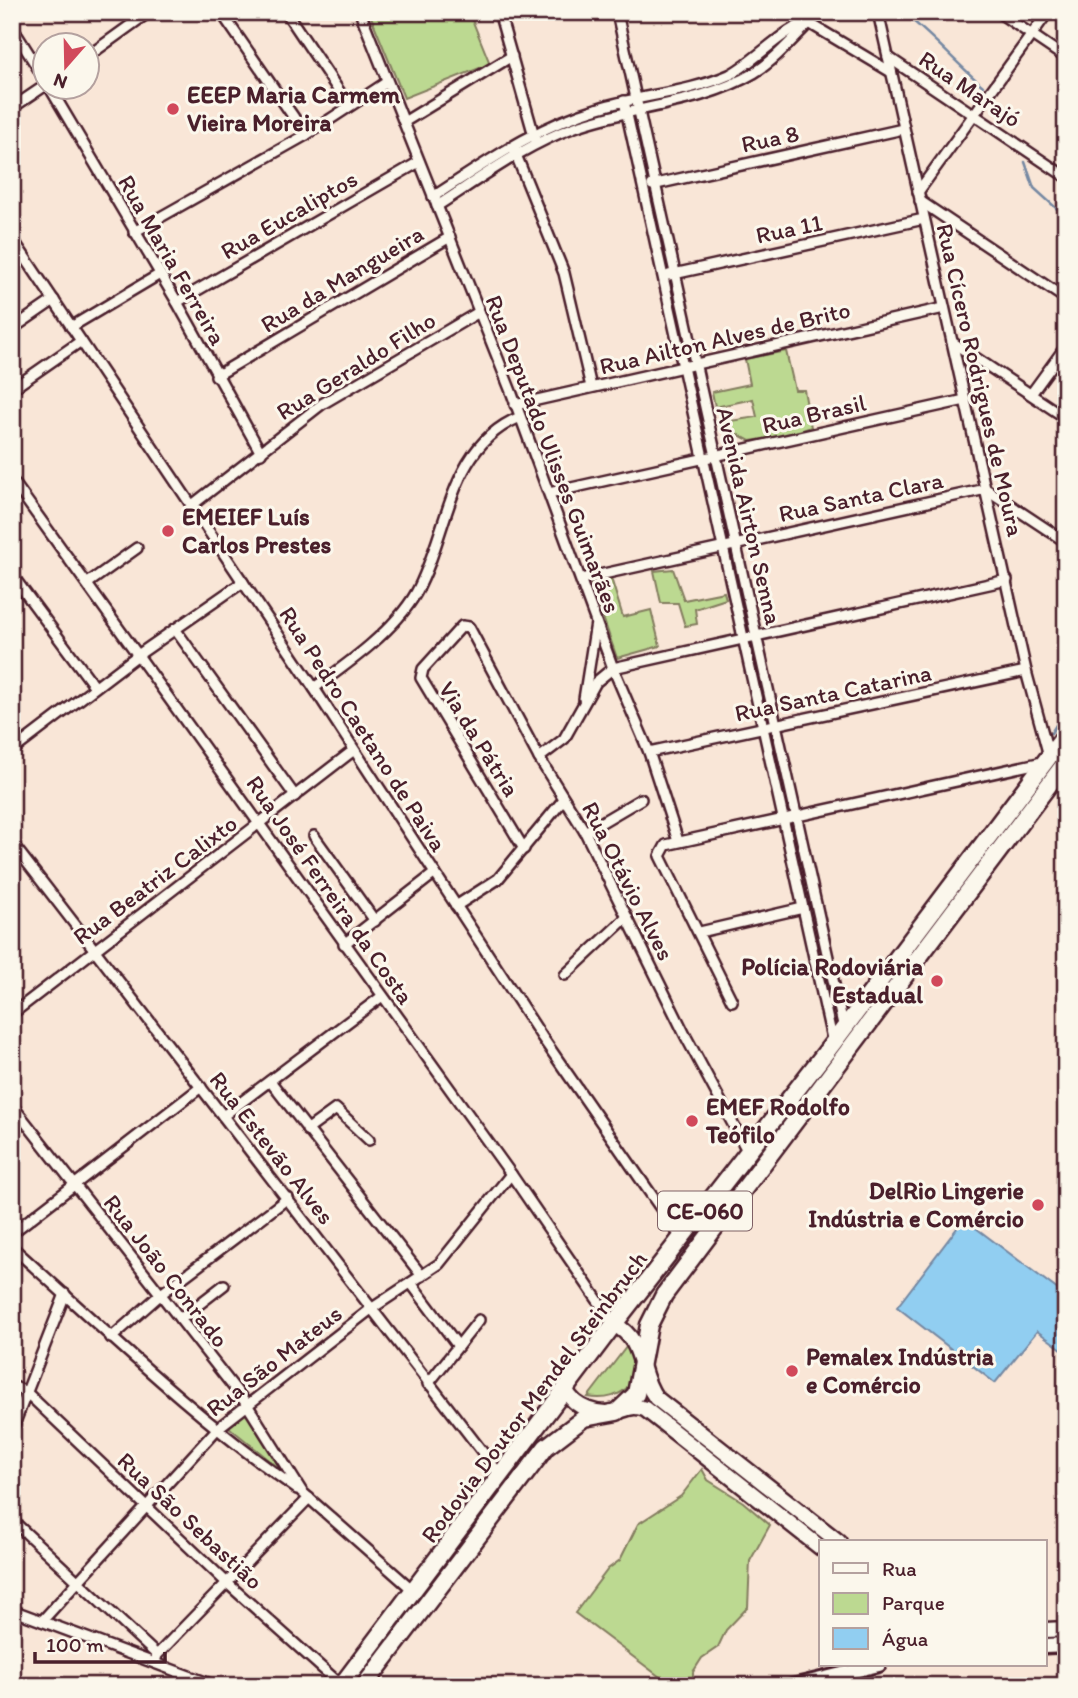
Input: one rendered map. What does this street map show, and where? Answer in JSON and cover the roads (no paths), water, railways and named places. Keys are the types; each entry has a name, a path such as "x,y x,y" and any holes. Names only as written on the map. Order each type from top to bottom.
{"highway":[{"name":"Rodovia Doutor Mendel Steinbruch","path":"341,1686 614,1324 683,1240 834,1043 1066,734"},
{"name":"Rodovia Doutor Mendel Steinbruch","path":"364,1686 546,1447 584,1418 617,1412 636,1394 649,1325 674,1281 1066,762"}],"main road":[{"path":"614,1324 634,1339 649,1387 656,1398 836,1540"},
{"path":"566,1390 570,1399 587,1409 617,1412 633,1406 645,1409 819,1546"},
{"path":"1046,1630 1066,1629"},
{"path":"1046,1646 1066,1645"}],"street":[{"path":"102,46 149,12"},
{"path":"221,12 306,135"},
{"path":"286,12 349,106"},
{"name":"Rua Deputado Ulisses Guimarães","path":"360,12 520,417 613,668 649,752 678,841"},
{"path":"499,12 534,138"},
{"name":"Rua Cícero Rodrigues de Moura","path":"878,12 1047,759"},
{"path":"998,12 1066,58"},
{"path":"1048,12 919,197 1066,299"},
{"name":"Avenida Airton Senna","path":"617,13 844,1028"},
{"path":"435,201 534,138 625,106 721,89 754,73 809,23 891,72"},
{"name":"Rua Maria Ferreira","path":"12,27 32,60"},
{"path":"404,122 512,56"},
{"name":"Rua Marajó","path":"888,57 1066,177"},
{"path":"134,232 306,135 387,82"},
{"path":"12,108 32,94"},
{"name":"Rua Maria Ferreira","path":"58,102 177,302 261,453"},
{"name":"Avenida Airton Senna","path":"625,106 834,1043"},
{"name":"Rua 8","path":"644,186 904,129"},
{"path":"514,151 564,274 591,387"},
{"name":"Rua Eucaliptos","path":"177,302 419,162"},
{"name":"Rua 11","path":"663,276 924,219"},
{"name":"Rua da Mangueira","path":"216,376 450,237"},
{"name":"Rua Pedro Caetano de Paiva","path":"12,238 314,688 556,1059 683,1240"},
{"path":"71,327 160,274"},
{"path":"12,329 54,300"},
{"name":"Rua Ailton Alves de Brito","path":"515,405 684,369 944,308"},
{"name":"Rua Geraldo Filho","path":"191,506 322,404 479,312"},
{"path":"12,389 81,341"},
{"path":"952,342 1066,418"},
{"path":"1031,394 1066,346"},
{"name":"Rua Brasil","path":"549,493 965,401"},
{"path":"314,688 367,650 410,602 423,576 455,486 468,460 493,431 520,417"},
{"name":"Rua José Ferreira da Costa","path":"13,484 88,583 614,1324"},
{"path":"986,489 1066,542"},
{"name":"Rua Santa Clara","path":"581,579 986,489"},
{"path":"88,583 137,548"},
{"path":"12,575 95,687"},
{"path":"540,758 564,739 596,682 613,668 1007,580"},
{"path":"12,751 138,655 243,582"},
{"path":"584,702 596,622"},
{"name":"Rua Otávio Alves","path":"469,627 540,758 585,832 749,1154"},
{"name":"Via da Pátria","path":"469,627 459,628 424,669 421,678 524,849"},
{"path":"175,629 295,796"},
{"name":"Rua Santa Catarina","path":"649,752 1026,671"},
{"name":"Rua Beatriz Calixto","path":"12,1014 354,750"},
{"path":"732,1000 660,856 666,845 1047,759"},
{"path":"456,906 498,879 564,799"},
{"path":"585,832 641,799"},
{"path":"314,836 375,920"},
{"name":"Rua Estevão Alves","path":"12,843 501,1476"},
{"path":"344,944 435,873"},
{"path":"799,890 812,887"},
{"path":"700,932 803,908"},
{"path":"565,975 627,917"},
{"path":"223,1116 381,997"},
{"path":"270,1081 422,1276"},
{"path":"12,1233 201,1087"},
{"name":"Rua João Conrado","path":"12,1105 246,1403 305,1495"},
{"path":"307,1130 336,1109 369,1140"},
{"name":"Rua São Mateus","path":"42,1621 218,1428 246,1403 308,1360 371,1309 445,1259 510,1174"},
{"path":"111,1338 161,1294 288,1198"},
{"path":"12,1247 111,1338 218,1428 305,1495 414,1591"},
{"path":"411,1283 458,1346"},
{"path":"180,1319 224,1285"},
{"path":"12,1430 65,1294"},
{"path":"428,1384 479,1320"},
{"name":"Rua São Sebastião","path":"12,1386 26,1392 226,1582 341,1686"},
{"path":"156,1659 305,1495"},
{"path":"12,1520 156,1659"},
{"path":"12,1610 156,1659 215,1686"},
{"path":"792,1686 875,1666"}],"water":[{"path":"964,1219 1066,1296 1066,1352 1037,1331 995,1383 897,1307"}],"waterway":[{"path":"902,12 983,86"},
{"path":"1025,162 1034,188 1066,217"},
{"path":"1051,733 1066,709"}],"place":[{"name":"EEEP Maria Carmem Vieira Moreira","path":"173,109"},
{"name":"EMEIEF Luís Carlos Prestes","path":"168,531"},
{"name":"Polícia Rodoviária Estadual","path":"937,981"},
{"name":"EMEF Rodolfo Teófilo","path":"692,1121"},
{"name":"DelRio Lingerie Indústria e Comércio","path":"1038,1205"},
{"name":"Pemalex Indústria e Comércio","path":"792,1371"}]}
